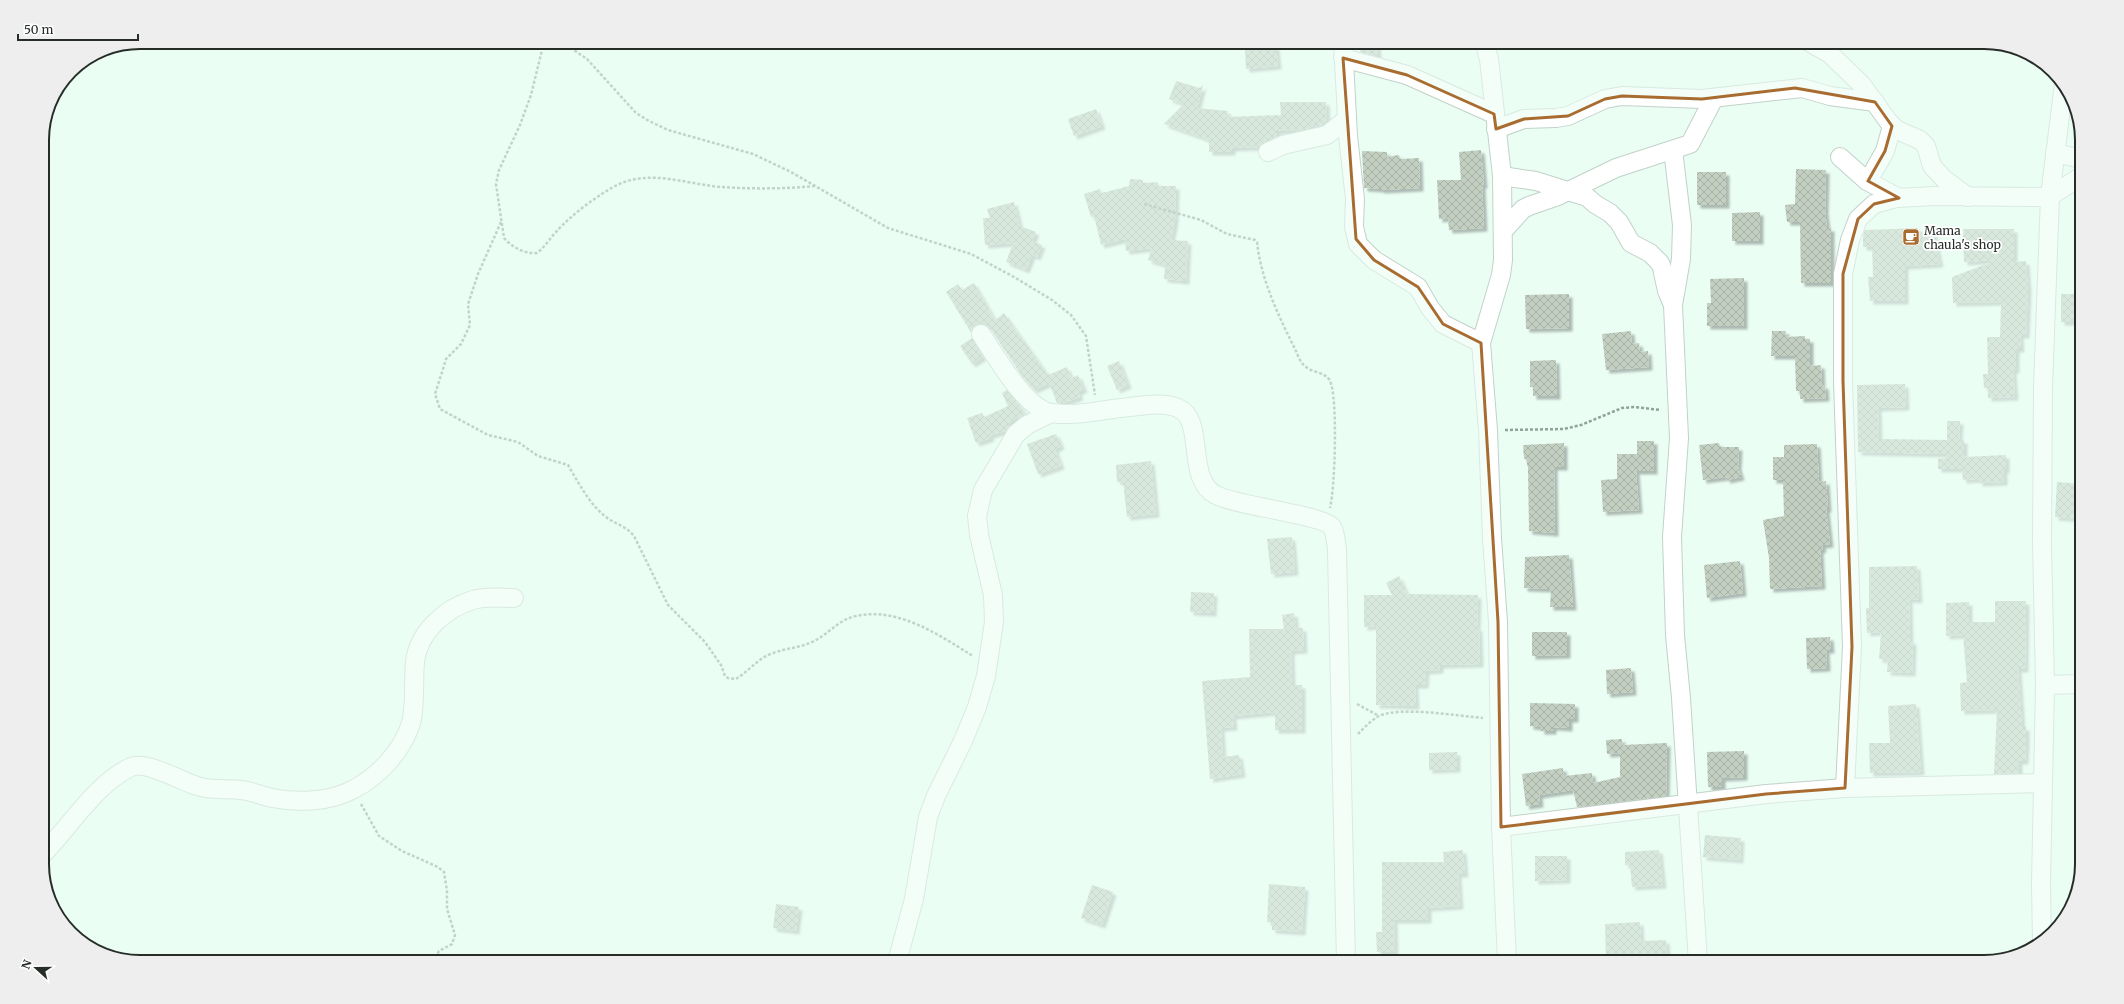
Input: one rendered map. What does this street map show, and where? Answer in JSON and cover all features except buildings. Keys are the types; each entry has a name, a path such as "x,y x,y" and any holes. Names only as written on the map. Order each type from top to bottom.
{"street":[{"path":"1486,49 1489,60 1502,176 1501,274 1481,343 1488,430 1492,538 1498,622 1501,827 1507,955"},
{"path":"1822,49 1830,54 1862,85 1892,126 1897,130 1920,140 1926,146 1932,166 1944,179 1968,197"},
{"path":"1481,343 1443,324 1430,308 1418,287 1374,260 1358,244 1354,233 1353,177 1347,119 1343,50 1407,75 1495,121 1568,116 1605,99 1622,96 1714,98 1802,88 1830,96 1875,102"},
{"path":"2042,935 2042,783 2045,685 2042,462 2050,196 2063,94"},
{"path":"1502,231 1523,209 1567,192 1616,168 1690,144 1714,98"},
{"path":"1268,152 1283,146 1327,135 1347,119"},
{"path":"1868,181 1885,151 1892,126"},
{"path":"1673,150 1682,231 1681,259 1673,306 1679,438 1678,472 1672,538 1675,635 1681,698 1698,955"},
{"path":"2055,153 2075,157"},
{"path":"1840,157 1868,181 1899,198"},
{"path":"1502,176 1536,181 1567,192 1587,197 1610,213 1619,222 1631,243 1655,257 1662,268 1667,291 1673,306"},
{"path":"1845,788 1852,647 1842,381 1843,274 1850,240 1858,219 1874,204 1899,198 1935,196 2030,198 2050,196 2075,180"},
{"path":"981,334 1031,402 1041,410 1051,413 1067,414 1160,405 1179,408 1186,412 1190,419 1197,463 1204,484 1209,492 1229,501 1326,522 1331,526 1335,534 1337,550 1346,955"},
{"path":"899,955 914,899 928,817 936,796 963,741 977,707 987,664 994,622 993,595 979,535 977,516 983,490 1016,434 1027,425 1051,413"},
{"path":"49,848 113,779 136,766 149,767 181,781 206,788 242,790 284,800 298,801 323,798 352,790 383,767 402,744 407,734 411,721 417,652 425,636 434,624 446,613 474,600 514,598"},
{"path":"2045,685 2075,684"},
{"path":"1501,827 1766,794 1845,788 2042,783"}],"path":[{"path":"542,49 531,95 520,125 499,170 496,184 504,238 509,243 530,254 537,254 558,230 595,198 617,185 635,178 657,176 742,188 787,188 815,186"},
{"path":"572,49 586,59 636,113 649,121 668,130 753,154 815,186 888,228 971,254 1014,277 1065,310 1071,315 1086,336 1098,411"},
{"path":"1144,204 1201,220 1227,234 1258,242 1271,296 1300,360 1304,366 1326,376 1331,382 1334,422 1332,492 1331,505 1326,522"},
{"path":"501,222 484,260 468,304 470,325 461,344 446,359 435,394 440,409 488,436 518,442 538,456 568,465 596,507 607,518 629,530 634,536 668,605 705,642 721,665 725,676 736,679 758,660 772,653 814,641 844,620 852,617 876,614 893,616 927,628 987,664"},
{"path":"1488,430 1564,429 1581,426 1609,412 1628,407 1659,409 1677,414"},
{"path":"1340,694 1379,716"},
{"path":"1341,750 1379,716 1391,712 1499,719"},
{"path":"352,790 380,836 402,851 438,867 444,872 447,891 447,909 455,935 452,944 439,951 437,955"}],"highlighted area":[{"path":"1343,58 1407,75 1494,114 1496,129 1524,119 1568,116 1605,99 1622,96 1702,99 1795,88 1875,102 1892,126 1885,151 1868,181 1899,198 1874,204 1858,219 1843,274 1843,381 1852,647 1845,788 1766,794 1501,827 1498,622 1481,343 1443,324 1418,287 1374,260 1356,239"}],"place":[{"name":"Mama chaula's shop","path":"1911,237"}]}
